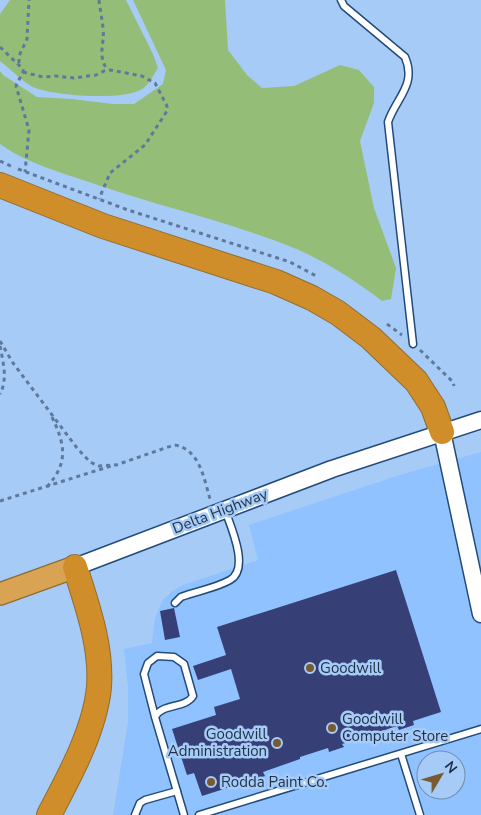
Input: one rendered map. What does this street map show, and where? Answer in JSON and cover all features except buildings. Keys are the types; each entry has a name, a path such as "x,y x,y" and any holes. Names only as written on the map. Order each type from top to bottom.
{"highway":[{"path":"0,185 103,226 276,282 312,298 338,313 370,338 410,376 433,407 442,432"},
{"path":"49,815 83,744 95,707 99,686 95,640 75,567"},
{"name":"Delta Highway","path":"0,594 75,567"}],"street":[{"name":"Delta Highway","path":"75,567 332,469 481,420"},
{"path":"442,432 481,614"}],"lane":[{"path":"341,0 344,6 405,57 409,67 407,86 388,122 414,344"},
{"path":"175,603 181,597 231,580 238,571 239,554 220,511"},
{"path":"155,718 158,712 187,702 193,696 184,664 174,657 157,656 150,660 144,674 155,718 184,815"},
{"path":"199,815 481,729"},
{"path":"401,754 420,815"},
{"path":"135,815 140,803 144,800 177,792"}],"path":[{"path":"19,64 19,56 26,39 29,0"},
{"path":"99,0 100,19 103,28 101,52 103,62 108,70"},
{"path":"0,46 23,68 16,86 28,130 25,172"},
{"path":"23,72 43,77 74,78 96,76 108,70 142,76 154,83 167,106 167,112 145,145 110,172 99,199"},
{"path":"0,341 13,363 90,462 99,466 116,465"},
{"path":"0,346 5,371 0,394"},
{"path":"47,487 57,476 63,462 64,451 49,411"},
{"path":"0,501 174,445 182,446 190,451 196,459 220,511"}],"shaded area":[{"path":"481,452 481,815 113,815 128,722 128,687 124,649 152,643 155,618 163,600 172,591 183,585 258,560 249,525 403,474"}],"green space":[{"path":"10,0 126,0 158,68 145,87 133,93 120,95 72,95 33,87 0,61 0,14"},
{"path":"133,0 225,0 228,50 247,75 262,88 294,86 340,65 359,70 374,87 374,103 360,141 374,208 396,268 391,299 382,301 340,272 294,248 245,230 58,172 34,163 0,144 0,71 3,75 37,97 113,104 134,104 163,84 166,70"}],"place":[{"name":"Goodwill","path":"310,668"},
{"name":"Goodwill Computer Store","path":"332,728"},
{"name":"Goodwill Administration","path":"277,743"},
{"name":"Rodda Paint Co.","path":"211,782"}]}
